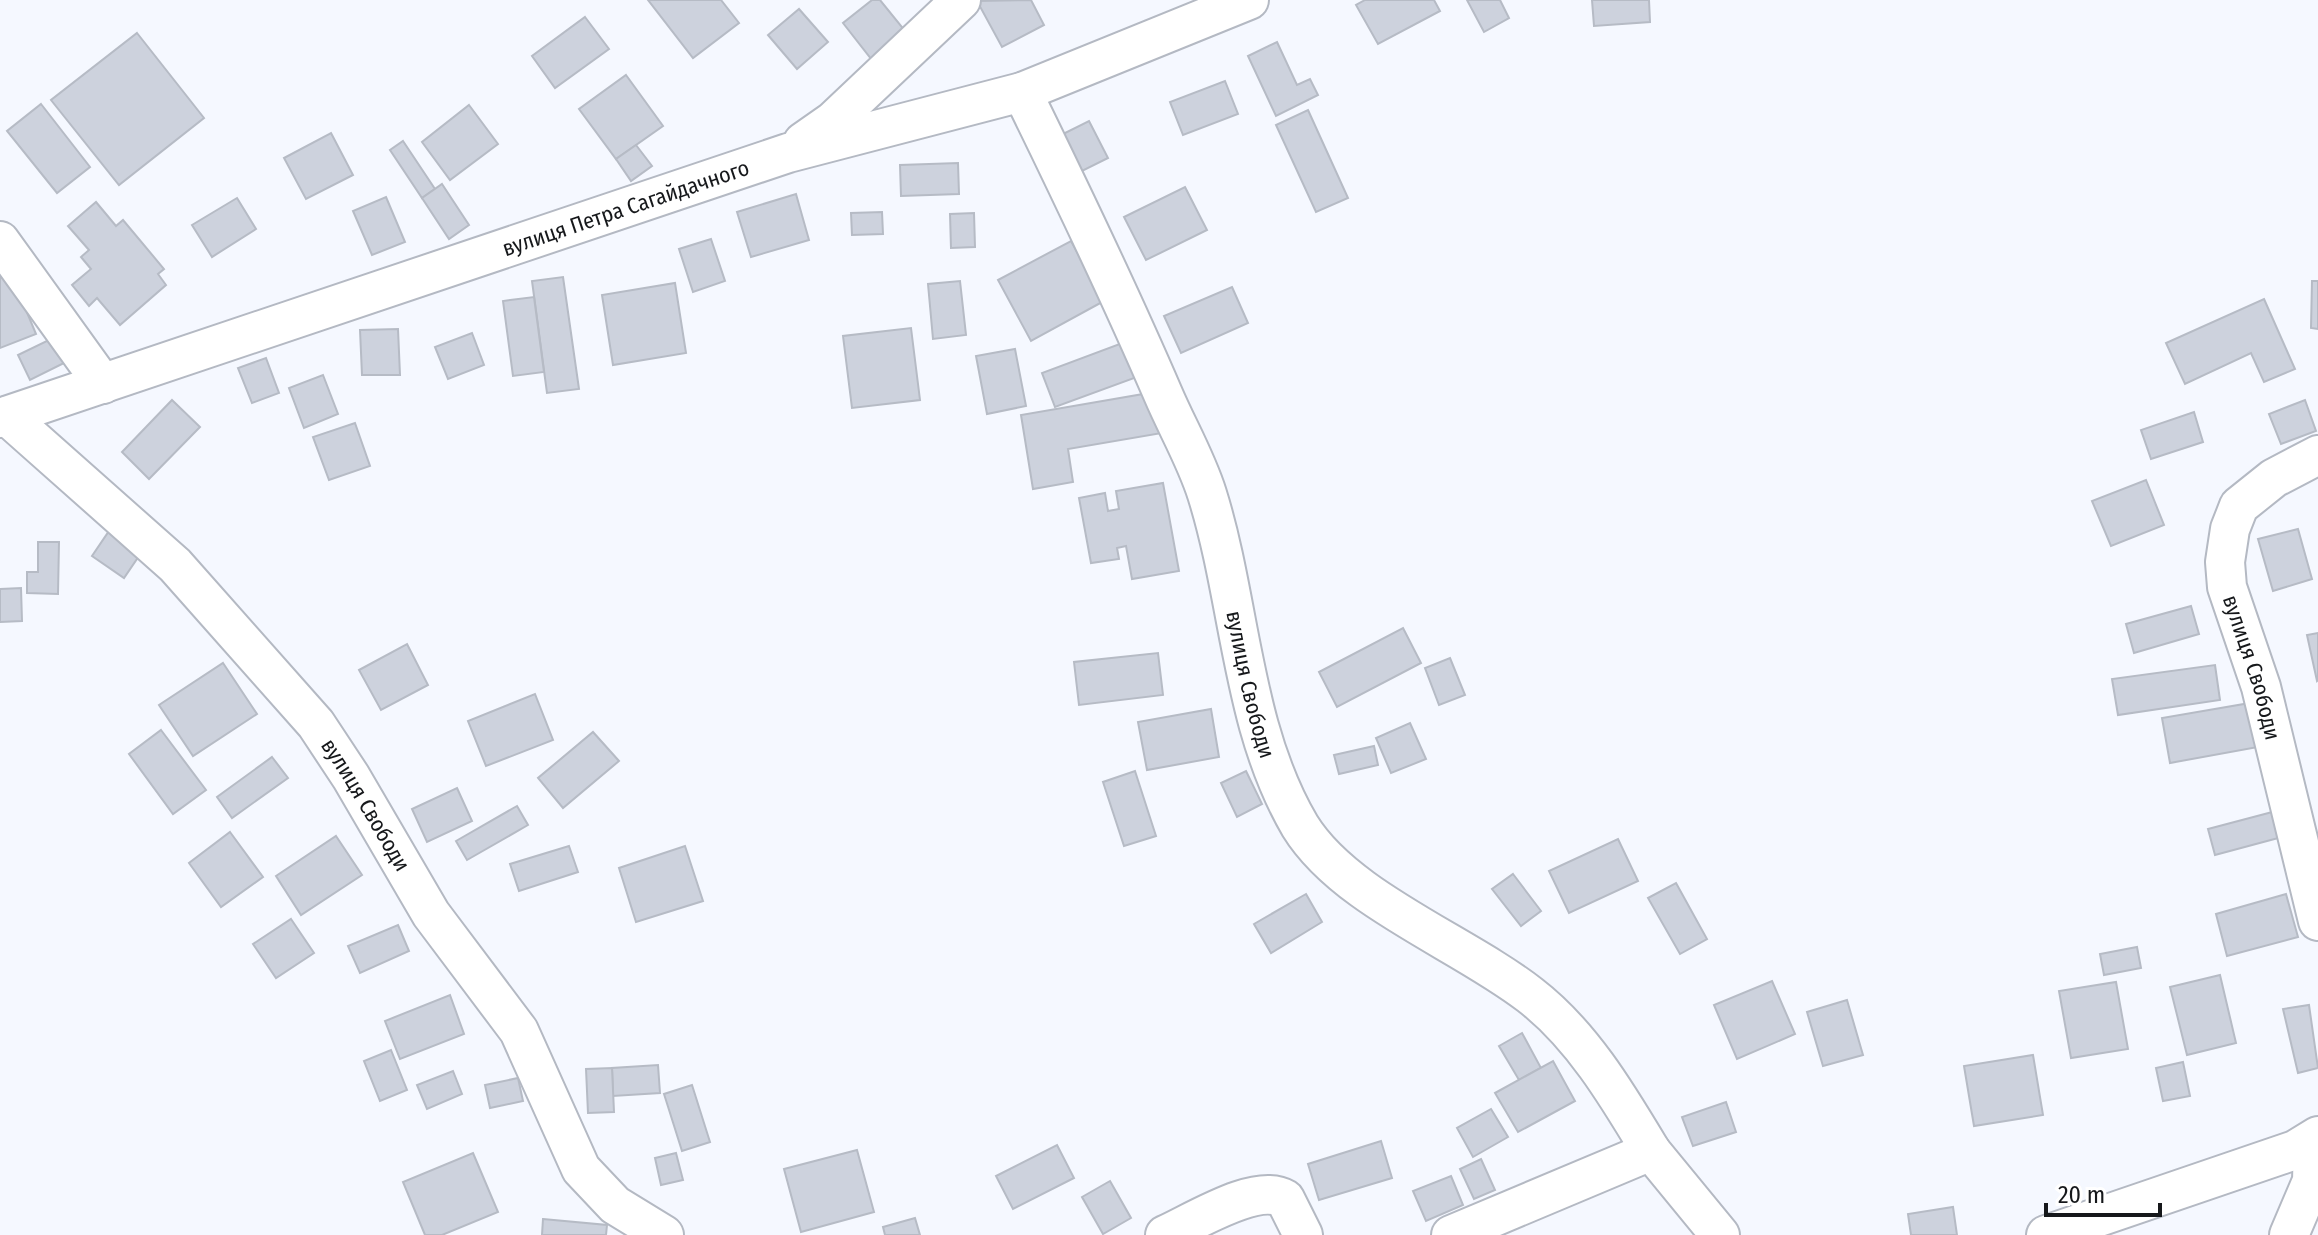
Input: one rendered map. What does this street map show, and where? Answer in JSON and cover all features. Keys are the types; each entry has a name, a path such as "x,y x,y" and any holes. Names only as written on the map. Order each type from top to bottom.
{"street":[{"path":"788,153 833,121 961,0"},
{"name":"вулиця Петра Сагайдачного","path":"3,417 788,153 1022,92 1249,0"},
{"name":"вулиця Свободи","path":"1022,92 1099,249 1200,477 1222,555 1260,728 1298,822 1312,843 1344,876 1513,982 1556,1017 1629,1113 1651,1151 1720,1235"},
{"path":"0,241 103,384"},
{"name":"вулиця Свободи","path":"3,417 175,565 316,724 351,777 431,914 519,1031 581,1169 615,1205 664,1235"},
{"name":"вулиця Свободи","path":"2318,455 2274,478 2239,506 2230,529 2225,562 2227,587 2261,687 2318,921"},
{"path":"2046,1235 2295,1150 2316,1138"},
{"path":"2289,1235 2312,1181 2316,1138"},
{"path":"1451,1235 1651,1151"},
{"path":"1165,1235 1245,1198 1271,1193 1285,1199 1303,1235"}],"building":[{"path":"648,0 721,0 739,23 693,58"},
{"path":"872,0 880,0 906,32 872,60 843,23"},
{"path":"1031,0 1044,25 1002,47 977,1"},
{"path":"1365,0 1434,0 1440,11 1378,44 1356,5"},
{"path":"1467,0 1500,0 1509,18 1484,32"},
{"path":"1592,0 1649,0 1650,22 1594,26"},
{"path":"799,9 828,42 797,69 768,35"},
{"path":"585,17 609,49 555,88 532,56"},
{"path":"137,33 204,118 119,185 51,100"},
{"path":"1277,42 1297,85 1310,79 1318,95 1276,116 1248,56"},
{"path":"626,75 663,126 616,159 579,109"},
{"path":"1225,81 1238,114 1183,135 1170,102"},
{"path":"41,104 90,167 57,193 7,131"},
{"path":"469,105 498,144 450,180 422,142"},
{"path":"1308,110 1348,198 1316,212 1276,125"},
{"path":"1089,121 1108,158 1078,173 1059,136"},
{"path":"331,133 353,175 306,199 284,158"},
{"path":"403,141 435,189 422,198 390,150"},
{"path":"636,145 652,166 631,181 616,159"},
{"path":"958,163 959,194 901,196 900,165"},
{"path":"442,184 469,225 449,239 422,198"},
{"path":"1185,187 1207,230 1146,260 1124,217"},
{"path":"796,194 809,240 751,257 737,212"},
{"path":"386,197 405,242 372,255 353,211"},
{"path":"237,198 256,229 212,257 192,225"},
{"path":"96,202 116,226 123,220 164,269 158,274 166,285 120,325 97,298 89,306 72,285 91,269 81,257 89,250 68,226"},
{"path":"882,212 883,234 852,235 851,213"},
{"path":"974,213 975,247 951,248 950,214"},
{"path":"711,239 725,281 693,292 679,249"},
{"path":"1071,241 1104,301 1031,341 998,280"},
{"path":"11,274 36,334 0,348 0,278"},
{"path":"563,277 579,389 547,393 532,281"},
{"path":"960,281 966,335 933,339 928,284"},
{"path":"2312,281 2318,281 2318,329 2311,328"},
{"path":"675,283 686,353 613,365 602,295"},
{"path":"1232,287 1248,323 1181,353 1164,316"},
{"path":"534,297 544,372 513,376 503,301"},
{"path":"2264,299 2295,369 2264,382 2251,353 2185,384 2166,343"},
{"path":"911,328 920,400 852,408 843,336"},
{"path":"398,329 400,375 362,375 360,330"},
{"path":"472,333 484,365 448,379 435,347"},
{"path":"55,337 68,361 30,380 18,355"},
{"path":"1125,342 1137,377 1055,407 1042,373"},
{"path":"1015,349 1026,406 987,414 976,356"},
{"path":"266,358 279,393 252,403 238,368"},
{"path":"323,375 338,414 304,428 289,388"},
{"path":"1155,392 1162,433 1068,449 1073,482 1033,489 1021,415"},
{"path":"172,400 200,427 149,479 122,452"},
{"path":"2305,400 2316,431 2281,444 2269,414"},
{"path":"2194,412 2203,442 2151,459 2141,430"},
{"path":"355,423 370,466 329,480 313,437"},
{"path":"2146,480 2164,525 2111,546 2092,501"},
{"path":"1163,483 1179,571 1132,579 1126,546 1117,548 1119,559 1091,563 1079,498 1105,493 1108,511 1119,509 1116,491"},
{"path":"2298,529 2312,579 2273,591 2258,539"},
{"path":"109,531 141,553 124,578 92,556"},
{"path":"38,542 59,542 58,594 27,593 27,572 38,572"},
{"path":"21,588 22,621 0,622 0,589"},
{"path":"2191,606 2199,634 2134,653 2126,624"},
{"path":"1403,628 1421,663 1337,707 1319,672"},
{"path":"2318,633 2318,680 2317,681 2307,635"},
{"path":"407,644 428,685 381,710 359,670"},
{"path":"1158,653 1163,695 1079,705 1074,662"},
{"path":"1450,658 1465,695 1439,705 1425,668"},
{"path":"223,663 257,714 193,756 159,705"},
{"path":"2215,665 2220,700 2118,715 2112,679"},
{"path":"535,694 553,740 486,766 468,721"},
{"path":"2250,703 2258,747 2170,763 2162,718"},
{"path":"1211,709 1219,757 1147,770 1138,722"},
{"path":"1410,723 1426,759 1391,773 1376,738"},
{"path":"161,730 206,790 173,814 129,754"},
{"path":"593,732 619,761 563,808 538,778"},
{"path":"1374,746 1378,765 1339,774 1334,755"},
{"path":"272,757 288,778 232,818 217,797"},
{"path":"1135,771 1156,836 1124,846 1103,782"},
{"path":"1246,771 1262,804 1237,817 1221,783"},
{"path":"457,788 472,821 427,842 412,809"},
{"path":"517,806 528,825 467,860 456,841"},
{"path":"2276,811 2282,837 2215,855 2208,829"},
{"path":"230,832 263,877 221,907 189,863"},
{"path":"336,836 362,875 301,915 276,876"},
{"path":"1618,839 1638,881 1569,913 1549,871"},
{"path":"569,846 578,872 519,891 510,864"},
{"path":"685,846 703,901 636,922 619,868"},
{"path":"1513,874 1541,911 1521,926 1492,889"},
{"path":"1676,883 1707,939 1680,954 1648,898"},
{"path":"1306,894 1322,922 1271,953 1254,924"},
{"path":"2286,894 2298,937 2227,956 2216,914"},
{"path":"291,919 314,953 276,978 253,944"},
{"path":"398,925 409,951 360,973 348,946"},
{"path":"2137,947 2141,968 2104,975 2100,954"},
{"path":"2220,975 2236,1043 2187,1055 2170,987"},
{"path":"1772,981 1795,1034 1737,1059 1714,1005"},
{"path":"2116,982 2128,1049 2071,1058 2059,991"},
{"path":"450,995 464,1034 400,1059 385,1021"},
{"path":"1847,1000 1863,1055 1823,1066 1807,1012"},
{"path":"2309,1005 2318,1068 2298,1073 2283,1009"},
{"path":"1522,1033 1541,1068 1519,1080 1499,1046"},
{"path":"391,1050 407,1090 380,1101 364,1061"},
{"path":"2033,1055 2043,1115 1974,1126 1964,1066"},
{"path":"1553,1061 1575,1101 1518,1132 1495,1093"},
{"path":"2183,1062 2190,1096 2163,1101 2156,1068"},
{"path":"658,1065 660,1093 613,1096 612,1068"},
{"path":"612,1068 614,1112 588,1113 586,1069"},
{"path":"453,1071 462,1094 427,1109 417,1085"},
{"path":"518,1078 523,1101 490,1108 485,1085"},
{"path":"692,1085 710,1142 682,1151 664,1094"},
{"path":"1726,1102 1736,1132 1693,1146 1682,1117"},
{"path":"1491,1109 1508,1137 1473,1157 1457,1128"},
{"path":"1381,1141 1392,1178 1319,1200 1308,1164"},
{"path":"1057,1145 1074,1178 1013,1209 996,1176"},
{"path":"857,1150 874,1212 801,1232 784,1169"},
{"path":"473,1153 498,1212 442,1235 425,1235 403,1182"},
{"path":"676,1153 683,1180 661,1185 655,1158"},
{"path":"1481,1159 1495,1190 1474,1199 1460,1169"},
{"path":"1451,1176 1463,1205 1426,1221 1413,1191"},
{"path":"1110,1181 1131,1218 1103,1234 1082,1197"},
{"path":"1953,1207 1957,1235 1911,1235 1908,1214"},
{"path":"915,1218 920,1235 885,1235 883,1227"},
{"path":"543,1219 607,1225 606,1235 542,1235"}]}
